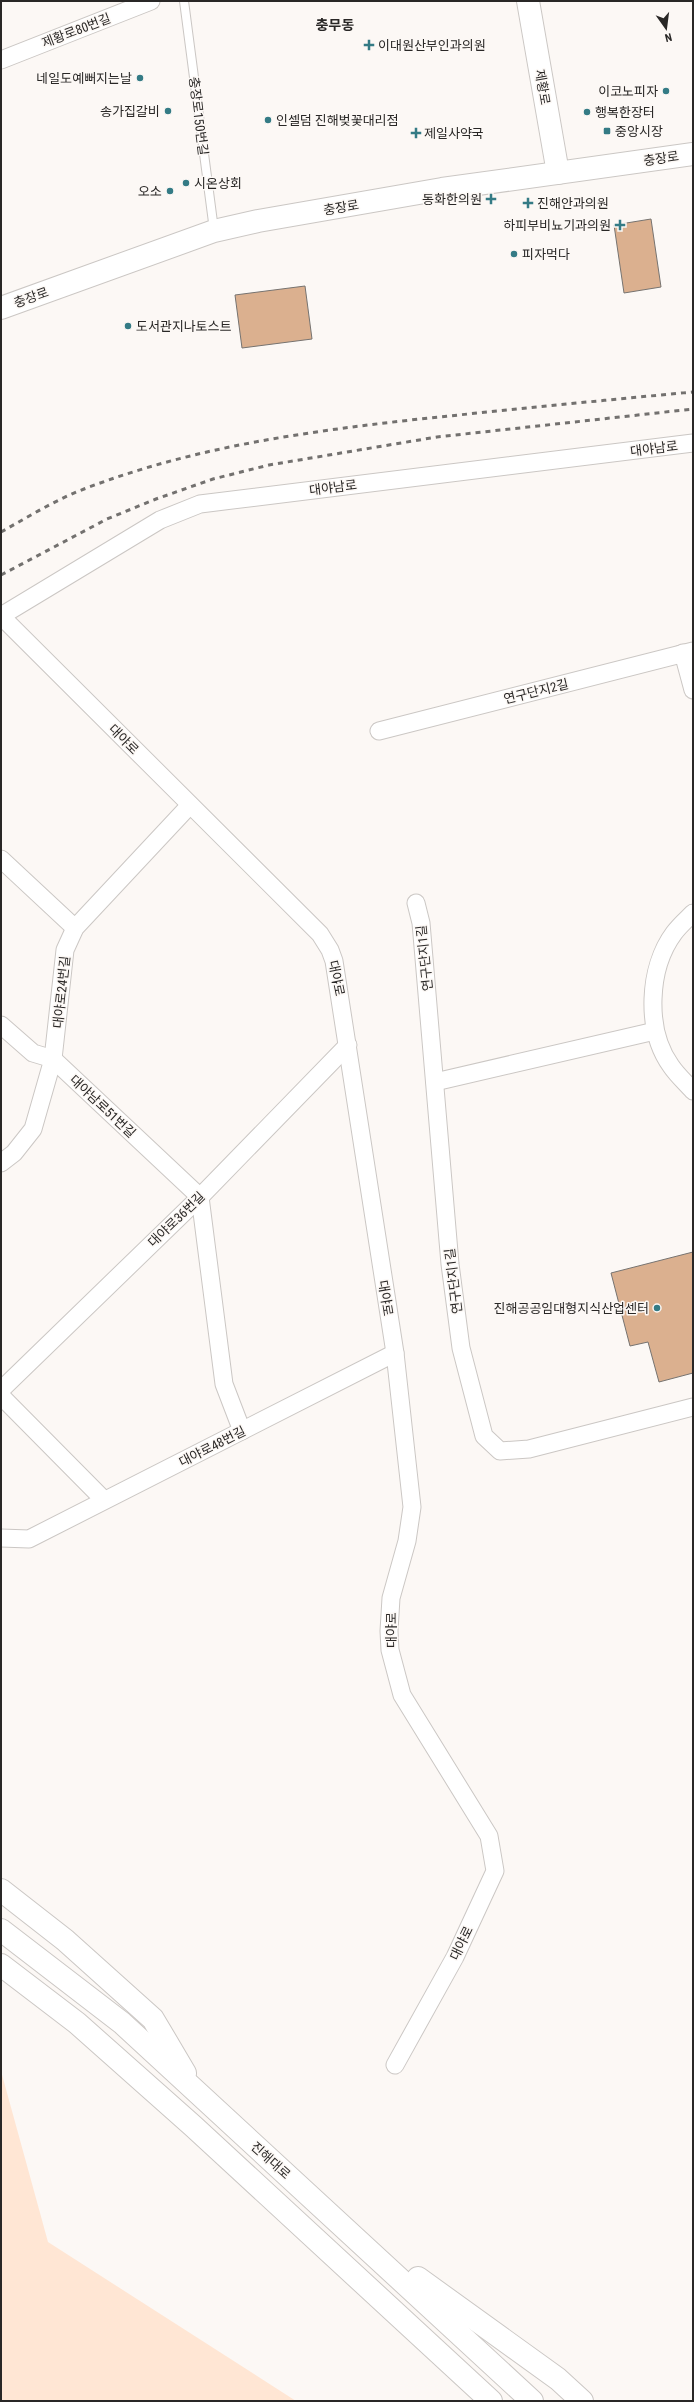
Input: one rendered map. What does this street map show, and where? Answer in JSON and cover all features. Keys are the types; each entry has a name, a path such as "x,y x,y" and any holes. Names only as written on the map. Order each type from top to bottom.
{"main road":[{"name":"제황로","path":"528,1 558,173"},
{"name":"충장로","path":"1,308 214,231 258,221 442,189 693,154"},
{"path":"1,1890 65,1940 153,2019 200,2097"},
{"name":"진해대로","path":"1,1930 122,2024 200,2097 309,2193 532,2401"},
{"path":"1,1964 77,2022 193,2126 491,2401"},
{"path":"1,1977 77,2022"},
{"path":"309,2193 440,2295 558,2379 582,2401"}],"street":[{"name":"제황로80번길","path":"1,60 151,1"},
{"name":"대야남로","path":"1,616 160,520 200,504 218,500 693,443"},
{"name":"대야로","path":"1,616 326,942 330,950 338,979 395,1353 412,1507 407,1541 391,1598 389,1631 390,1650 402,1695 489,1836 495,1871 455,1957 395,2065"},
{"path":"688,652 693,690"},
{"name":"연구단지2길","path":"379,731 688,652"},
{"name":"대야로24번길","path":"1,1163 14,1153 33,1129 53,1059 65,950 75,928 190,805"},
{"path":"1,859 75,928"},
{"name":"연구단지1길","path":"416,903 421,923 450,1264 461,1348 484,1436 500,1451 529,1449 693,1407"},
{"path":"693,913 674,933 658,963 652,997 655,1030 670,1065 693,1091"},
{"name":"대야남로51번길","path":"1,1025 33,1053 53,1059 200,1197"},
{"path":"435,1082 655,1030"},
{"name":"대야로36번길","path":"1,1390 200,1197 348,1045"},
{"path":"200,1197 224,1384 242,1431"},
{"name":"대야로48번길","path":"1,1538 29,1539 395,1353"},
{"path":"1,1396 104,1500"}],"lane":[{"name":"충장로150번길","path":"184,1 214,231"}],"shaded area":[{"path":"1,2071 48,2242 296,2401 1,2401"}],"building":[{"path":"651,219 661,287 624,293 614,225"},
{"path":"305,286 312,339 242,348 235,295"},
{"name":"진해공공임대형지식산업센터","path":"693,1252 693,1373 659,1382 648,1342 630,1346 611,1273"}],"railway":[{"path":"1,532 52,503 73,493 126,474 211,451 254,442 385,423 693,392"},
{"path":"1,575 107,519 156,499 213,479 269,465 437,437 693,409"}],"place":[{"name":"이대원산부인과의원","path":"369,45"},
{"name":"네일도예뻐지는날","path":"140,78"},
{"name":"이코노피자","path":"666,91"},
{"name":"송가집갈비","path":"168,111"},
{"name":"행복한장터","path":"587,112"},
{"name":"인셀덤 진해벚꽃대리점","path":"268,120"},
{"name":"중앙시장","path":"607,131"},
{"name":"제일사약국","path":"416,133"},
{"name":"시온상회","path":"186,183"},
{"name":"오소","path":"170,191"},
{"name":"동화한의원","path":"491,199"},
{"name":"진해안과의원","path":"528,203"},
{"name":"하피부비뇨기과의원","path":"620,225"},
{"name":"피자먹다","path":"514,254"},
{"name":"도서관지나토스트","path":"128,326"},
{"name":"진해공공임대형지식산업센터","path":"657,1308"}],"district":[{"name":"충무동","path":"335,25"}]}
